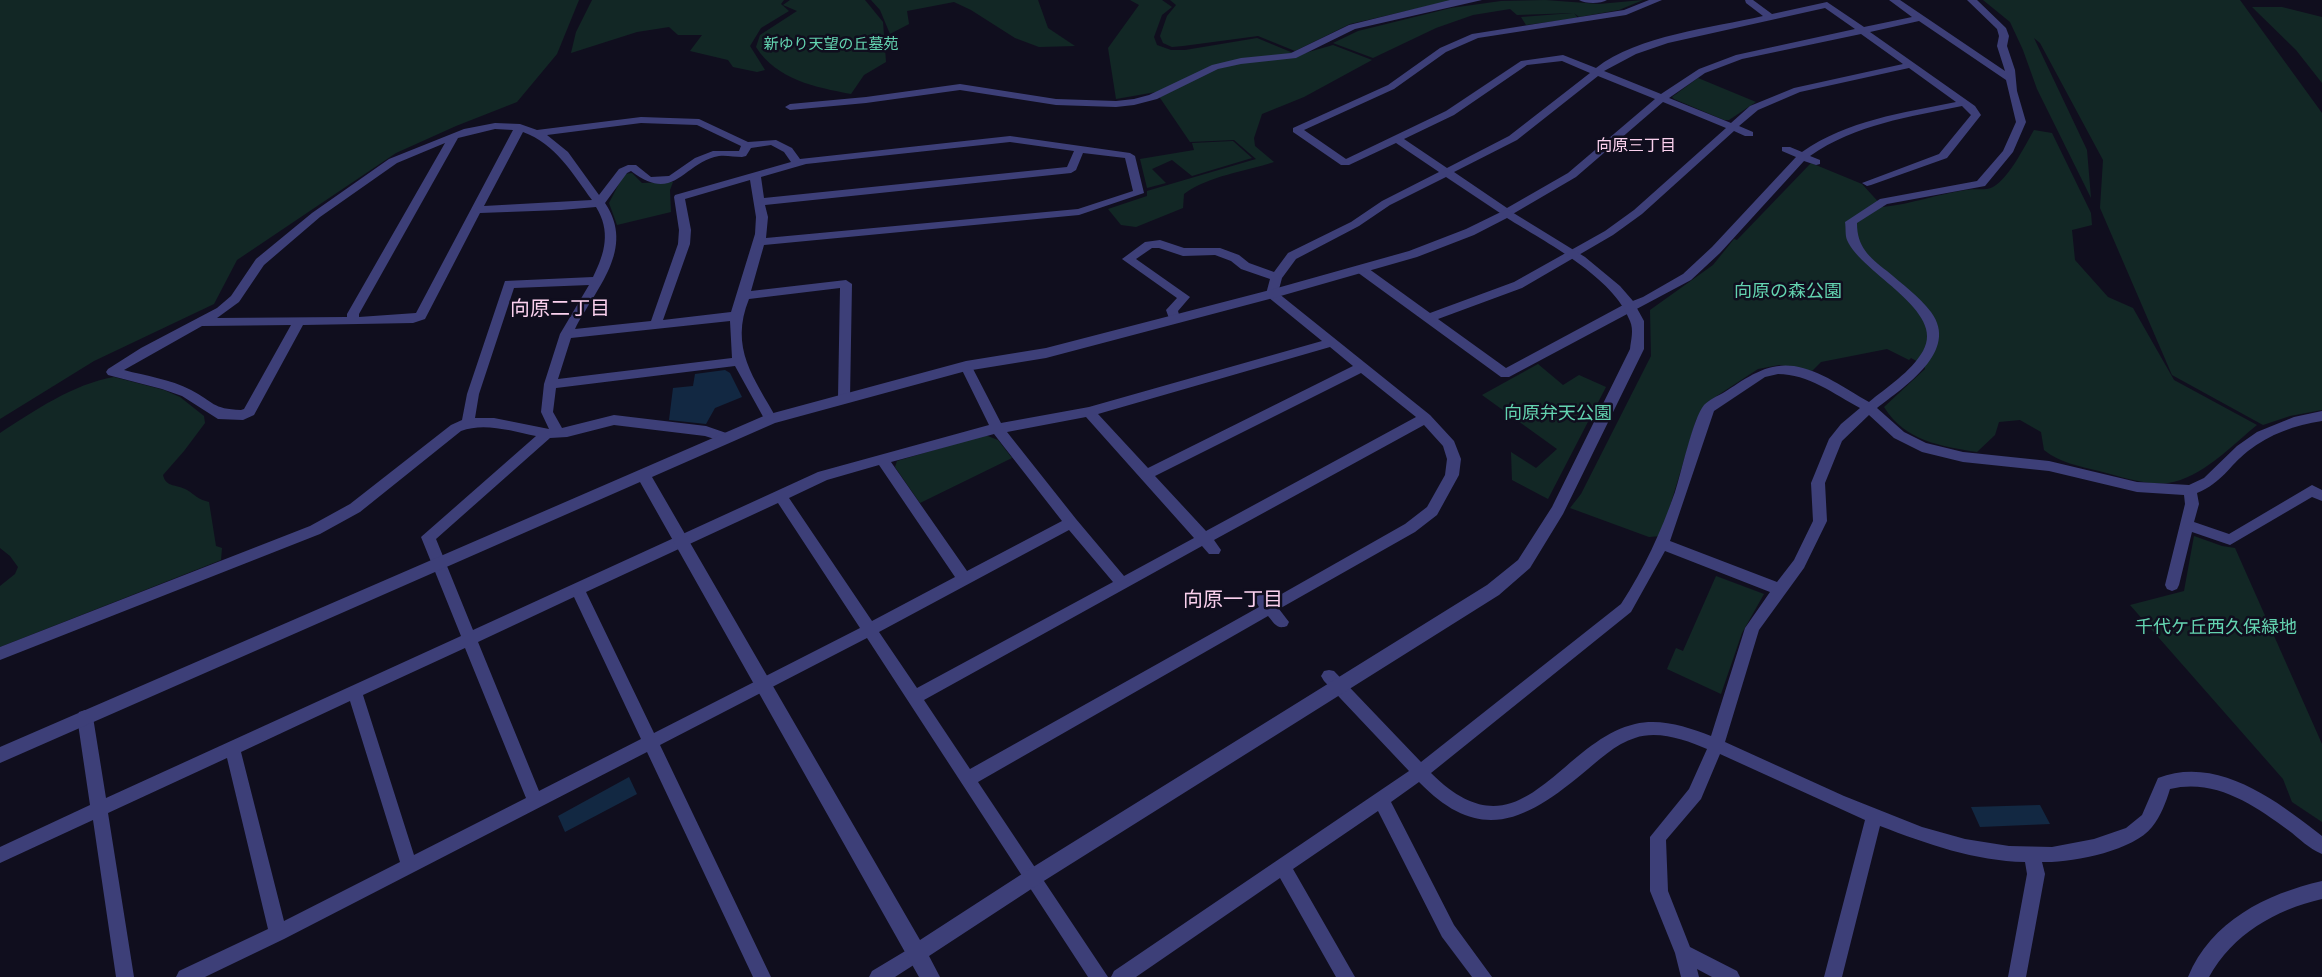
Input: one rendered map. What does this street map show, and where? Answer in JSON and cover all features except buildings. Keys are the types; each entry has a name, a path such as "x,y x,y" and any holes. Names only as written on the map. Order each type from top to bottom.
{"street":[{"path":"790,107 866,100 960,87 1056,102 1116,104 1134,102 1153,97 1215,67 1241,61 1293,56 1352,27 1450,3 1477,0"},
{"path":"1584,0 1602,0"},
{"path":"1657,0 1638,9 1615,15 1475,36 1443,50 1390,87 1297,130 1346,163 1450,113 1524,63 1563,58 1749,134"},
{"path":"1894,0 1993,69 2010,78"},
{"path":"1690,977 1684,953 1659,891 1658,837 1695,794 1716,746 1752,628 1799,564 1820,520 1818,483 1836,439 1868,407 1919,364 1931,348 1934,333 1928,317 1913,298 1860,254 1848,232 1851,222 1884,201 1982,184 2008,152 2021,122 2012,91 2010,70 2002,46 2004,36 2001,28 1972,0"},
{"path":"1749,1 1770,17"},
{"path":"1272,294 1276,277 1292,256 1355,224 1386,203 1513,138 1605,66 1633,52 1665,41 1827,5 1976,114 1944,156 1863,182 1884,201"},
{"path":"0,755 771,419 966,366 1046,353 1272,294 1446,243 1507,213 1572,175 1662,98 1702,71 1739,57 1920,18"},
{"path":"1429,318 1518,285 1609,233 1638,212 1731,126 1754,108 1778,96 1911,65"},
{"path":"1361,269 1505,374 1687,277 1716,250 1803,156 1820,143 1836,134 1964,103"},
{"path":"537,133 659,119 699,122 747,145 772,142 788,150 797,163"},
{"path":"200,322 354,321 413,319 421,316 520,127"},
{"path":"300,322 249,412 243,415 218,414 186,393 165,385 112,372 221,311 235,299 260,262 316,215 393,161 473,128 520,127 537,133 559,149 599,202 610,220 612,237 608,256 597,281 566,334 550,384 547,412 553,433"},
{"path":"354,321 353,314 454,136"},
{"path":"655,326 684,244 685,230 679,197 797,163 1010,139 1130,156 1139,193 1079,212 760,242"},
{"path":"878,977 1334,682 1493,590 1524,564 1558,510 1632,363 1637,349 1639,330 1637,322 1626,300 1594,270 1397,139"},
{"path":"477,210 561,207 599,202 623,171 632,167 648,180 672,179 699,160 717,153 742,154 747,145"},
{"path":"759,202 1071,170 1080,148"},
{"path":"1786,149 1816,162"},
{"path":"755,175 762,217 760,242 736,316 735,333 740,361 771,419"},
{"path":"1174,318 1172,310 1185,299 1184,297 1128,259 1149,245 1160,244 1184,252 1216,251 1235,258 1245,266 1276,277"},
{"path":"468,423 473,394 509,284 597,281"},
{"path":"744,296 846,284 844,398"},
{"path":"968,779 1265,603 1410,528 1432,511 1452,475 1454,459 1449,444 1425,418 1360,368 1272,294"},
{"path":"566,334 736,316"},
{"path":"0,855 823,476 997,428 1089,412 1330,343"},
{"path":"550,384 740,361"},
{"path":"966,366 997,428 1071,523 1122,583"},
{"path":"1147,474 1360,368"},
{"path":"1120,977 1421,772 1626,608 1642,585 1664,545 1709,408 1761,374 1778,370 1794,370 1811,376 1868,407 1899,435 1922,447 1975,458 2049,466 2137,487 2190,490 2209,482 2242,449 2262,435 2299,420 2322,416"},
{"path":"1089,412 1214,550"},
{"path":"915,697 1425,418"},
{"path":"0,654 315,530 364,501 456,428 468,423 494,423 553,433 567,432 614,420 705,431 727,438"},
{"path":"535,801 428,537 553,433"},
{"path":"883,460 965,580"},
{"path":"643,475 930,977"},
{"path":"2172,585 2192,504 2190,490"},
{"path":"2187,525 2230,540 2312,490 2322,496"},
{"path":"780,495 871,629 1099,977"},
{"path":"185,977 278,933 764,684 1071,523"},
{"path":"1664,545 1779,589"},
{"path":"577,589 762,977"},
{"path":"1265,603 1282,622"},
{"path":"1334,682 1449,799 1478,812 1500,814 1522,806 1552,789 1611,743 1631,732 1654,729 1675,731 1716,746 1875,815 1972,849 2032,854 2077,851 2133,834 2154,812 2164,783 2193,777 2214,781 2240,792 2287,818 2322,846"},
{"path":"355,693 409,865"},
{"path":"85,717 124,977"},
{"path":"232,748 278,933"},
{"path":"1381,800 1448,931 1483,977"},
{"path":"1833,977 1875,815"},
{"path":"2017,977 2036,874 2032,854"},
{"path":"1282,866 1346,977"},
{"path":"2198,977 2219,945 2237,928 2283,901 2322,890"},
{"path":"1684,953 1731,977"}],"green space":[{"path":"0,0 579,0 557,54 517,102 396,153 237,260 214,304 94,361 0,419"},
{"path":"592,0 784,0 781,4 789,11 761,28 750,46 765,70 757,72 733,67 728,60 690,51 702,35 678,35 669,27 637,32 571,53 576,32"},
{"name":"新ゆり天望の丘墓苑","path":"790,0 865,0 883,22 886,62 864,75 851,94 811,85 786,75 765,58 756,47 760,35 797,11 783,5"},
{"path":"871,0 1038,0 1048,28 1075,46 1039,47 1015,38 954,2 907,11 909,24 890,34 880,10"},
{"path":"1130,0 1162,0 1172,7 1162,15 1154,37 1157,45 1171,50 1185,50 1257,38 1298,55 1333,45 1372,60 1304,97 1262,114 1254,138 1255,146 1274,162 1205,182 1184,194 1183,208 1136,227 1121,225 1108,209 1147,196 1147,191 1256,159 1234,140 1190,142 1156,92 1116,99 1108,48 1139,5"},
{"path":"1170,0 1454,0 1350,24 1295,51 1258,36 1172,47 1163,43 1160,36 1167,16 1176,5"},
{"path":"1545,0 1599,4 1643,0 1619,10 1579,17 1574,13 1578,18 1526,25 1521,17 1573,13 1517,15 1510,9 1473,15 1436,28 1373,58 1333,43 1358,31 1451,8 1501,1"},
{"path":"1983,0 2240,0 2322,113 2322,410 2290,416 2263,425 2172,375 2100,208 2103,160 2040,43 2034,38 2087,150 2091,198 2037,89 2010,22"},
{"path":"2252,7 2282,7 2322,17 2322,83 2296,50"},
{"path":"1698,78 1756,102 1729,120 1724,120 1672,97"},
{"name":"向原の森公園","path":"2034,130 2052,133 2091,213 2092,225 2072,230 2075,260 2108,297 2133,308 2174,380 2257,425 2226,451 2193,475 2160,484 2124,478 2063,461 2044,450 2041,432 2020,420 1999,422 1995,435 1977,452 1937,444 1902,428 1884,407 1925,369 1924,365 1911,358 1909,360 1887,349 1821,362 1812,371 1779,365 1758,369 1709,401 1696,420 1661,536 1649,537 1570,508 1581,494 1651,356 1650,310 1713,265 1734,239 1737,240 1811,163 1862,184 1883,207 1894,206 1969,189 1993,187 2011,169"},
{"path":"1233,141 1252,158 1192,176 1172,160 1152,169 1166,183 1147,188 1140,159 1194,150 1192,143"},
{"path":"632,173 642,183 673,182 670,190 671,212 617,225 609,203 624,174"},
{"name":"向原弁天公園","path":"1538,364 1563,385 1579,375 1606,387 1548,499 1512,480 1511,452 1536,468 1557,449 1482,395"},
{"path":"114,377 164,390 180,397 204,416 205,423 163,475 169,484 183,488 209,502 216,546 222,548 221,560 0,647 0,586 15,574 18,567 0,548 0,433 40,407 69,392"},
{"path":"985,435 998,440 1012,458 920,503 895,467 897,461"},
{"name":"千代ケ丘西久保緑地","path":"2194,536 2235,548 2322,744 2322,822 2292,802 2283,779 2130,605 2184,591"},
{"path":"1716,576 1764,594 1742,633 1721,694 1667,669 1676,648 1683,651"}],"water":[{"path":"725,370 730,373 742,397 715,408 706,424 669,420 673,388 693,386 695,374"},
{"path":"629,777 637,794 565,832 558,816"},
{"path":"2040,805 2050,824 1980,827 1971,807"}],"district":[{"name":"向原三丁目","path":"1636,147"},
{"name":"向原二丁目","path":"560,310"},
{"name":"向原一丁目","path":"1233,601"}]}
